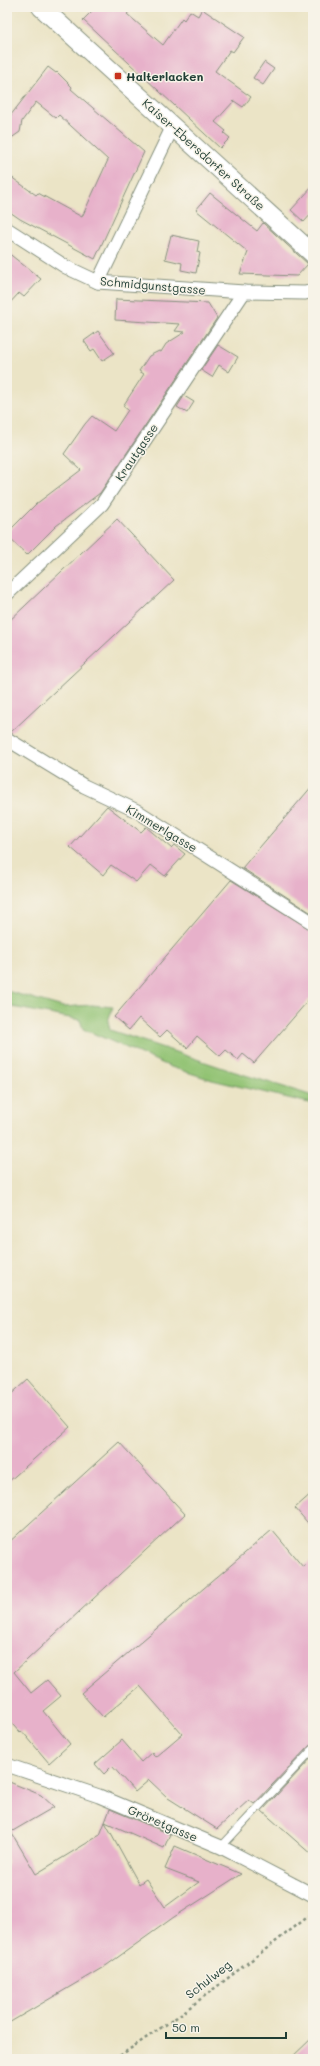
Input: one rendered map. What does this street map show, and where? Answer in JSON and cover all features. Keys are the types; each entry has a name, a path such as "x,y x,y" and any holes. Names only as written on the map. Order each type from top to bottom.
{"main road":[{"name":"Kaiser-Ebersdorfer Straße","path":"41,7 313,254"}],"street":[{"path":"98,282 173,126"},
{"name":"Schmidgunstgasse","path":"7,229 66,267 98,282 244,292 305,293 313,291"},
{"name":"Krautgasse","path":"7,594 102,504 244,292"},
{"name":"Kimmerlgasse","path":"7,739 84,786 137,811 313,923"},
{"name":"Gröretgasse","path":"7,1765 99,1796 221,1847 313,1895"}],"lane":[{"path":"221,1847 313,1748"}],"path":[{"name":"Schulweg","path":"115,2059 177,2017 313,1913"}],"green space":[{"path":"7,991 63,1007 92,1005 113,1007 108,1021 110,1030 229,1070 313,1096 313,1104 212,1080 171,1067 83,1029 80,1020 7,1006"}],"building":[{"path":"96,7 134,7 127,14 163,45 182,18 184,20 190,11 198,16 202,9 244,37 233,52 230,50 215,71 251,97 243,107 234,101 215,122 226,131 224,133 230,138 220,148 83,20"},
{"path":"264,62 274,69 263,85 253,78"},
{"path":"48,67 56,73 57,72 72,87 71,89 144,152 95,259 20,219 7,210 7,174 36,195 38,193 82,217 108,160 59,115 56,118 36,102 22,121 20,132 7,141 7,120"},
{"path":"313,186 313,212 304,222 291,210"},
{"path":"210,193 257,231 263,223 308,264 297,276 240,274 248,252 196,210"},
{"path":"171,235 199,241 197,252 200,253 196,273 181,270 182,263 165,259"},
{"path":"7,252 41,279 24,297 19,293 7,306"},
{"path":"116,299 208,303 217,318 100,493 56,526 27,555 7,536 7,533 36,504 81,470 64,454 92,416 114,431 128,410 123,406 144,374 139,371 149,356 159,351 161,352 166,344 185,332 175,331 180,324 115,320"},
{"path":"98,331 114,353 102,361 94,349 91,351 84,341"},
{"path":"218,345 238,357 229,372 219,365 212,377 201,370"},
{"path":"184,396 194,402 187,413 177,407"},
{"path":"117,519 174,580 11,732 7,731 7,623"},
{"path":"313,785 313,914 242,868"},
{"path":"107,806 141,832 146,827 171,848 174,845 185,854 165,876 151,865 136,882 111,865 103,875 70,847"},
{"path":"231,880 313,931 313,995 254,1063 243,1054 238,1060 226,1050 220,1056 197,1036 187,1048 167,1030 160,1037 139,1018 129,1030 114,1017"},
{"path":"28,1379 70,1427 7,1483 7,1398"},
{"path":"119,1442 185,1514 14,1672 31,1693 47,1680 61,1696 43,1711 70,1744 49,1763 22,1731 20,1733 7,1718 7,1544"},
{"path":"313,1492 313,1529 295,1508"},
{"path":"272,1530 303,1567 313,1559 313,1744 309,1746 254,1804 249,1800 217,1829 168,1798 149,1780 135,1792 112,1766 104,1774 95,1764 122,1740 141,1762 152,1752 155,1757 182,1734 140,1686 103,1717 81,1693"},
{"path":"313,1756 313,1856 262,1811"},
{"path":"7,1781 41,1795 54,1807 11,1832 36,1874 100,1835 105,1822 139,1884 146,1879 165,1907 199,1882 165,1869 175,1846 241,1874 174,1917 107,1965 7,2024"},
{"path":"110,1809 170,1834 164,1848 105,1822"},
{"path":"313,2037 313,2059 290,2059"}],"place":[{"name":"Halterlacken","path":"118,76"}]}
